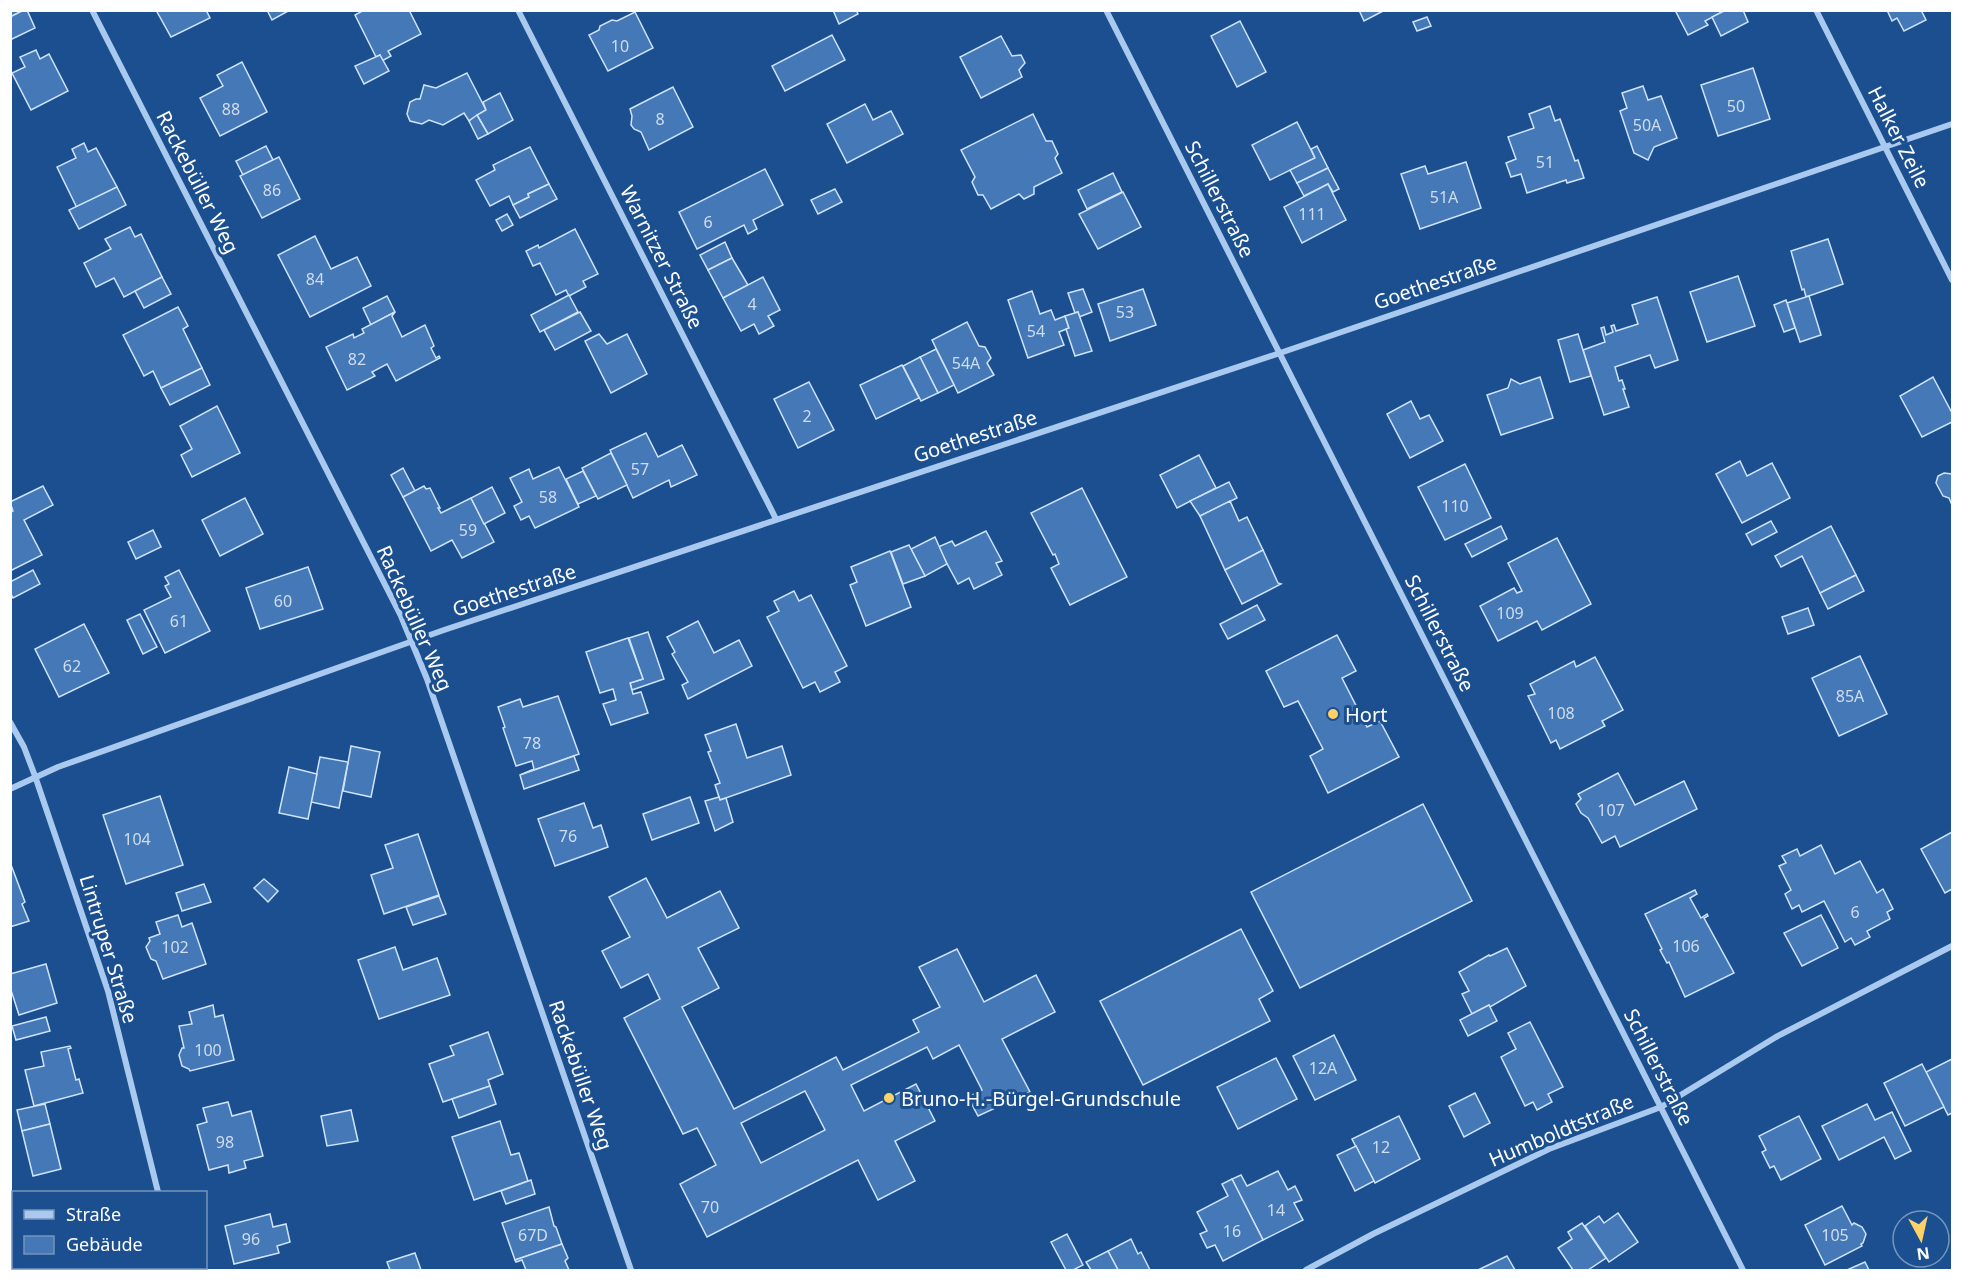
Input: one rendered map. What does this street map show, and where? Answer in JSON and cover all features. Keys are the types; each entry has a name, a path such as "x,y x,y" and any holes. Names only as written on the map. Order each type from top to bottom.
{"street":[{"name":"Rackebüller Weg","path":"92,10 400,616 427,680 632,1270"},
{"name":"Warnitzer Straße","path":"518,10 776,519"},
{"name":"Schillerstraße","path":"1106,10 1743,1270"},
{"name":"Halker Zeile","path":"1815,10 1953,280"},
{"name":"Goethestraße","path":"10,789 35,776 411,642 1280,353 1953,124"},
{"name":"Lintruper Straße","path":"10,722 24,747 35,776 108,991 158,1191"},
{"name":"Humboldtstraße","path":"1306,1270 1373,1234 1549,1149 1661,1107 1776,1036 1953,946"}],"building":[{"path":"10,10 24,10 10,17"},
{"path":"27,10 35,28 10,40 10,17"},
{"path":"156,10 206,10 210,18 171,37"},
{"path":"267,10 290,10 272,20"},
{"path":"364,10 409,10 421,34 388,51 391,56 382,61 380,55 376,57 355,15"},
{"path":"833,10 856,10 858,14 839,24"},
{"path":"1359,10 1385,10 1364,21"},
{"path":"1679,10 1726,10 1705,21 1708,25 1688,35 1676,12"},
{"path":"1726,10 1743,10 1748,22 1721,36 1712,17"},
{"path":"1887,10 1921,10 1926,20 1904,31 1897,18 1892,21"},
{"path":"635,12 653,48 608,71 589,35 612,20 617,21"},
{"path":"1427,17 1431,26 1417,31 1413,22"},
{"path":"1240,21 1266,72 1237,87 1211,36"},
{"path":"832,35 845,60 785,91 772,66"},
{"path":"1001,36 1012,56 1021,55 1025,63 1019,70 1022,77 981,98 960,57"},
{"path":"36,50 40,59 49,54 68,91 31,110 12,73 25,67 20,57"},
{"path":"380,55 389,71 364,84 355,66"},
{"path":"242,62 267,112 220,136 200,98 223,86 217,75"},
{"path":"1753,68 1770,119 1718,136 1701,85"},
{"path":"467,73 486,110 469,121 464,113 443,125 429,120 422,124 410,121 407,114 410,102 420,99 424,85 436,88"},
{"path":"1643,86 1648,100 1661,96 1677,138 1654,147 1648,160 1634,153 1620,111 1627,108 1622,93"},
{"path":"673,87 693,127 649,150 641,132 631,125 630,109"},
{"path":"500,93 513,120 488,134 477,115 486,110 483,102"},
{"path":"865,104 873,120 891,111 903,134 847,163 827,124"},
{"path":"1550,106 1555,121 1560,119 1575,161 1578,160 1584,178 1567,183 1566,180 1527,193 1521,174 1511,177 1506,163 1516,159 1508,137 1534,128 1529,114"},
{"path":"1033,114 1046,141 1052,141 1058,154 1055,158 1062,173 1034,187 1034,194 1024,199 1019,194 991,209 983,195 978,195 972,182 975,177 961,150"},
{"path":"477,115 488,134 478,139 469,121"},
{"path":"1297,122 1315,158 1270,180 1252,145"},
{"path":"84,143 88,152 96,148 117,187 77,208 57,167 76,158 72,149"},
{"path":"266,146 273,160 243,175 236,161"},
{"path":"1317,146 1328,168 1297,183 1290,170 1315,158 1311,149"},
{"path":"530,147 549,184 528,194 529,197 513,205 509,196 490,206 476,180 495,170 493,165"},
{"path":"279,157 300,199 262,218 240,176"},
{"path":"1466,162 1481,208 1420,229 1401,174 1425,166 1428,174"},
{"path":"1328,168 1339,189 1333,192 1328,184 1304,196 1297,183"},
{"path":"765,169 783,205 753,220 757,229 748,234 744,225 697,249 679,212"},
{"path":"1113,173 1122,192 1087,209 1078,190"},
{"path":"549,184 557,199 520,218 513,205 529,197 528,194"},
{"path":"1328,184 1346,220 1302,243 1284,207"},
{"path":"117,187 126,205 79,229 69,210"},
{"path":"835,189 842,202 818,214 811,200"},
{"path":"1123,192 1141,227 1098,249 1079,214"},
{"path":"507,214 513,225 502,231 496,220"},
{"path":"130,227 135,237 141,234 162,277 124,297 114,278 96,287 84,263 111,249 105,239"},
{"path":"575,229 598,274 583,281 586,287 569,296 566,290 556,295 540,263 533,266 526,251 538,245 539,248"},
{"path":"315,236 331,269 357,257 371,286 310,317 278,255"},
{"path":"1828,239 1843,284 1806,297 1791,251"},
{"path":"725,242 732,258 708,270 700,255"},
{"path":"732,258 748,285 723,298 708,270"},
{"path":"1738,276 1755,326 1707,342 1690,292"},
{"path":"162,277 171,294 144,308 135,291"},
{"path":"763,277 780,310 768,316 774,326 759,334 754,324 741,331 723,298"},
{"path":"1083,289 1092,312 1079,317 1078,312 1075,313 1068,293"},
{"path":"1143,289 1156,325 1110,341 1098,304"},
{"path":"1032,291 1040,314 1051,310 1055,320 1065,316 1069,328 1059,332 1064,345 1028,358 1008,300"},
{"path":"569,295 578,312 540,332 531,315"},
{"path":"387,296 395,312 371,325 363,308"},
{"path":"1809,296 1821,335 1800,342 1787,303"},
{"path":"1657,297 1678,360 1655,368 1650,355 1615,367 1619,381 1622,380 1629,407 1604,415 1583,350 1605,342 1601,328 1604,327 1606,335 1613,332 1611,326 1614,325 1616,331 1638,324 1632,305"},
{"path":"1786,300 1795,328 1784,332 1774,305"},
{"path":"178,307 188,326 183,329 202,368 161,388 153,371 144,376 123,335"},
{"path":"395,312 392,316 402,337 425,325 434,346 431,348 436,358 439,356 440,358 396,381 387,364 372,372 375,376 347,390 326,347 353,334 354,338 364,333 362,329"},
{"path":"580,312 591,331 555,350 544,330"},
{"path":"1078,312 1092,351 1075,356 1066,329 1069,328 1065,316"},
{"path":"967,322 979,346 985,347 991,358 987,363 994,375 958,393 932,340"},
{"path":"599,334 607,344 627,334 647,374 611,393 585,341"},
{"path":"1578,334 1591,376 1570,382 1558,340"},
{"path":"936,349 954,385 938,393 920,357"},
{"path":"920,357 938,393 921,401 903,366"},
{"path":"902,365 919,398 876,419 860,385"},
{"path":"202,368 210,385 170,405 161,388"},
{"path":"1540,377 1553,418 1501,435 1487,395 1508,388 1511,379 1520,384"},
{"path":"1933,377 1952,413 1952,422 1922,437 1900,396"},
{"path":"809,382 834,430 798,448 774,399"},
{"path":"1411,401 1420,419 1429,415 1443,441 1410,458 1387,414"},
{"path":"217,406 240,453 192,477 181,455 192,449 180,426"},
{"path":"646,433 658,457 682,445 697,475 671,487 669,480 633,498 610,450"},
{"path":"611,453 627,485 598,499 582,468"},
{"path":"1199,455 1216,488 1177,508 1160,475"},
{"path":"1740,461 1747,476 1772,463 1790,498 1742,523 1716,474"},
{"path":"1465,464 1491,518 1445,540 1418,487"},
{"path":"559,467 579,507 535,528 529,516 521,520 514,506 522,502 510,478 529,469 533,479"},
{"path":"403,468 415,491 403,497 391,475"},
{"path":"583,471 596,496 578,504 566,479"},
{"path":"1944,473 1952,474 1952,505 1949,498 1943,496 1936,483 1938,476"},
{"path":"1229,482 1237,498 1200,516 1190,501"},
{"path":"43,486 53,505 24,520 42,555 10,571 10,513 13,511 10,502"},
{"path":"424,486 426,489 430,488 441,513 471,498 494,542 462,558 452,540 431,551 403,497"},
{"path":"492,487 505,513 484,524 471,498"},
{"path":"1082,488 1127,577 1070,605 1051,568 1059,564 1055,554 1053,555 1031,513"},
{"path":"245,498 263,534 220,556 202,520"},
{"path":"1230,501 1239,521 1247,517 1263,550 1225,570 1200,516"},
{"path":"1771,521 1777,532 1752,545 1746,534"},
{"path":"1501,526 1507,539 1472,557 1465,544"},
{"path":"1831,526 1856,575 1820,593 1802,556 1781,567 1775,556"},
{"path":"153,530 161,547 136,559 128,542"},
{"path":"986,531 1002,561 996,563 1002,575 974,589 969,578 958,584 938,547 952,541 955,546"},
{"path":"935,537 947,564 925,576 911,549"},
{"path":"1557,538 1591,604 1542,630 1537,621 1498,641 1480,606 1514,588 1517,593 1522,591 1508,563"},
{"path":"909,545 925,576 903,584 891,552"},
{"path":"1263,550 1278,583 1281,584 1242,604 1225,570"},
{"path":"890,551 911,607 866,626 850,585 857,582 851,567"},
{"path":"308,567 323,609 260,629 246,588"},
{"path":"33,570 40,584 13,598 10,592 10,582"},
{"path":"179,570 210,631 165,653 144,610 171,597 165,586 169,584 165,577"},
{"path":"1856,575 1864,591 1828,609 1820,593"},
{"path":"794,591 799,601 811,595 847,666 835,672 840,682 820,692 815,682 803,688 767,617 779,611 774,601"},
{"path":"1257,605 1265,620 1228,639 1220,624"},
{"path":"1808,608 1814,625 1788,634 1782,617"},
{"path":"140,614 157,647 143,654 127,620"},
{"path":"698,621 714,653 739,640 752,666 688,699 682,685 688,682 672,654 675,652 667,637"},
{"path":"84,624 109,673 59,697 35,649"},
{"path":"648,632 664,679 632,690 630,683 643,679 629,638"},
{"name":"Hort","path":"1337,635 1356,671 1342,678 1367,727 1380,721 1399,757 1328,793 1310,756 1323,749 1298,701 1284,707 1266,671"},
{"path":"628,638 643,679 630,683 633,694 641,692 648,713 611,725 603,704 616,700 613,689 600,693 586,652"},
{"path":"1860,656 1887,714 1839,736 1812,678"},
{"path":"1595,657 1623,710 1602,721 1605,726 1560,749 1556,740 1551,743 1528,696 1535,694 1530,684 1574,661 1576,667"},
{"path":"558,696 579,754 520,775 534,769 532,761 516,766 498,707 520,699 523,707"},
{"path":"736,724 747,758 782,746 791,775 720,800 715,785 720,783 708,752 711,751 705,735"},
{"path":"351,746 380,752 371,797 343,791"},
{"path":"574,756 579,770 524,789 520,775"},
{"path":"320,757 348,762 339,808 311,802"},
{"path":"289,767 317,774 308,819 279,813"},
{"path":"1618,773 1635,805 1684,781 1697,809 1620,847 1615,836 1602,843 1588,818 1581,813 1576,804 1581,799 1578,794"},
{"path":"160,796 183,865 126,884 103,815"},
{"path":"690,797 699,823 652,840 643,814"},
{"path":"719,797 720,800 726,798 733,822 715,831 705,801"},
{"path":"584,803 593,828 601,825 608,847 555,866 538,819"},
{"path":"1423,804 1472,901 1300,988 1251,892"},
{"path":"1952,832 1952,889 1945,893 1921,849"},
{"path":"418,834 439,895 384,914 371,875 393,868 385,845"},
{"path":"1821,845 1835,874 1860,861 1877,893 1883,889 1893,909 1887,912 1890,919 1867,931 1870,937 1855,945 1851,938 1845,942 1824,901 1802,912 1799,905 1792,909 1785,894 1791,890 1779,866 1786,863 1782,856 1797,849 1800,856"},
{"path":"10,862 25,902 22,904 29,921 10,927"},
{"path":"646,878 667,918 720,891 739,928 698,948 719,988 682,1007 734,1109 836,1057 843,1070 919,1032 913,1020 940,1007 919,967 957,949 984,1002 1036,975 1055,1012 1002,1039 1030,1092 978,1116 968,1097 982,1090 959,1045 933,1059 927,1047 851,1085 864,1111 916,1084 935,1121 895,1141 915,1181 878,1200 858,1160 707,1237 680,1184 716,1165 697,1128 683,1134 624,1018 660,999 648,974 621,988 602,951 630,937 609,897","holes":["805,1091 825,1130 761,1163 741,1123"]},
{"path":"264,879 278,891 268,902 254,888"},
{"path":"204,884 211,902 182,911 176,893"},
{"path":"1695,890 1697,894 1690,898 1701,918 1707,914 1708,916 1704,918 1734,973 1685,997 1669,962 1667,963 1660,950 1662,949 1645,914"},
{"path":"439,896 446,914 413,925 406,907"},
{"path":"178,915 182,927 192,923 206,964 163,979 156,961 151,959 146,947 150,941 149,938 160,934 156,922"},
{"path":"1821,915 1838,948 1802,966 1784,933"},
{"path":"1241,929 1273,991 1259,999 1270,1021 1143,1085 1100,1001"},
{"path":"395,947 403,970 437,958 450,995 379,1019 358,960"},
{"path":"1507,948 1526,986 1490,1007 1489,1005 1472,1014 1462,994 1469,991 1459,972"},
{"path":"46,964 57,1003 19,1015 10,987 10,974"},
{"path":"213,1005 215,1017 223,1015 234,1060 190,1071 182,1066 179,1055 184,1048 179,1026 192,1024 189,1012"},
{"path":"1489,1005 1497,1021 1468,1036 1460,1020"},
{"path":"46,1017 50,1031 16,1040 12,1026"},
{"path":"1530,1022 1563,1087 1548,1094 1552,1102 1537,1110 1533,1102 1525,1106 1501,1057 1516,1049 1508,1033"},
{"path":"488,1032 503,1074 488,1080 490,1086 443,1102 429,1064 454,1055 450,1046"},
{"path":"1334,1035 1356,1080 1315,1100 1293,1056"},
{"path":"70,1046 71,1048 68,1049 76,1080 79,1079 83,1093 34,1106 25,1070 44,1066 41,1052"},
{"path":"1276,1058 1297,1099 1238,1129 1217,1087"},
{"path":"1952,1059 1952,1113 1948,1115 1926,1072"},
{"path":"1922,1064 1944,1107 1905,1126 1884,1083"},
{"path":"490,1086 496,1104 459,1118 452,1099"},
{"path":"1475,1093 1490,1123 1464,1137 1449,1106"},
{"path":"228,1102 232,1116 251,1111 263,1156 244,1161 246,1168 229,1173 228,1165 209,1170 197,1125 207,1122 203,1108"},
{"path":"45,1104 50,1124 22,1131 17,1110"},
{"path":"1867,1104 1875,1120 1892,1112 1911,1151 1895,1159 1884,1137 1839,1160 1822,1126"},
{"path":"351,1110 358,1141 327,1146 321,1116"},
{"path":"1399,1116 1420,1159 1375,1183 1352,1139"},
{"path":"1799,1116 1821,1159 1781,1180 1774,1166 1770,1168 1762,1152 1766,1150 1759,1136"},
{"path":"500,1121 511,1155 519,1153 528,1181 474,1200 452,1137"},
{"path":"50,1124 61,1169 33,1176 22,1131"},
{"path":"1356,1146 1374,1181 1355,1191 1337,1155"},
{"path":"1278,1171 1288,1190 1295,1186 1302,1200 1294,1203 1303,1220 1263,1240 1232,1179 1241,1175 1247,1186"},
{"path":"1232,1179 1263,1240 1223,1261 1215,1245 1207,1248 1200,1234 1207,1231 1197,1212 1228,1196 1222,1184"},
{"path":"531,1180 535,1194 506,1204 501,1191"},
{"path":"1842,1206 1852,1225 1854,1223 1862,1227 1866,1234 1862,1246 1825,1265 1805,1225"},
{"path":"549,1207 562,1244 515,1260 502,1223"},
{"path":"1618,1213 1638,1242 1609,1262 1585,1226 1599,1216 1604,1223"},
{"path":"270,1214 273,1227 286,1224 290,1242 277,1246 279,1253 234,1264 225,1226"},
{"path":"1582,1223 1606,1258 1588,1270 1573,1270 1558,1248 1572,1239 1568,1232"},
{"path":"1067,1234 1083,1265 1073,1270 1066,1270 1051,1242"},
{"path":"1131,1239 1138,1254 1141,1252 1150,1270 1118,1270 1108,1251"},
{"path":"562,1244 568,1258 565,1261 569,1270 526,1270 522,1260 516,1262 515,1260"},
{"path":"1108,1251 1118,1270 1091,1270 1086,1262"},
{"path":"415,1253 421,1270 390,1270 387,1262"},
{"path":"1507,1256 1515,1270 1478,1270"},
{"path":"1865,1262 1869,1270 1847,1270"},
{"path":"72,1269 122,1269 122,1270"}],"place":[{"name":"Hort","path":"1333,714"},
{"name":"Bruno-H.-Bürgel-Grundschule","path":"889,1098"}]}
